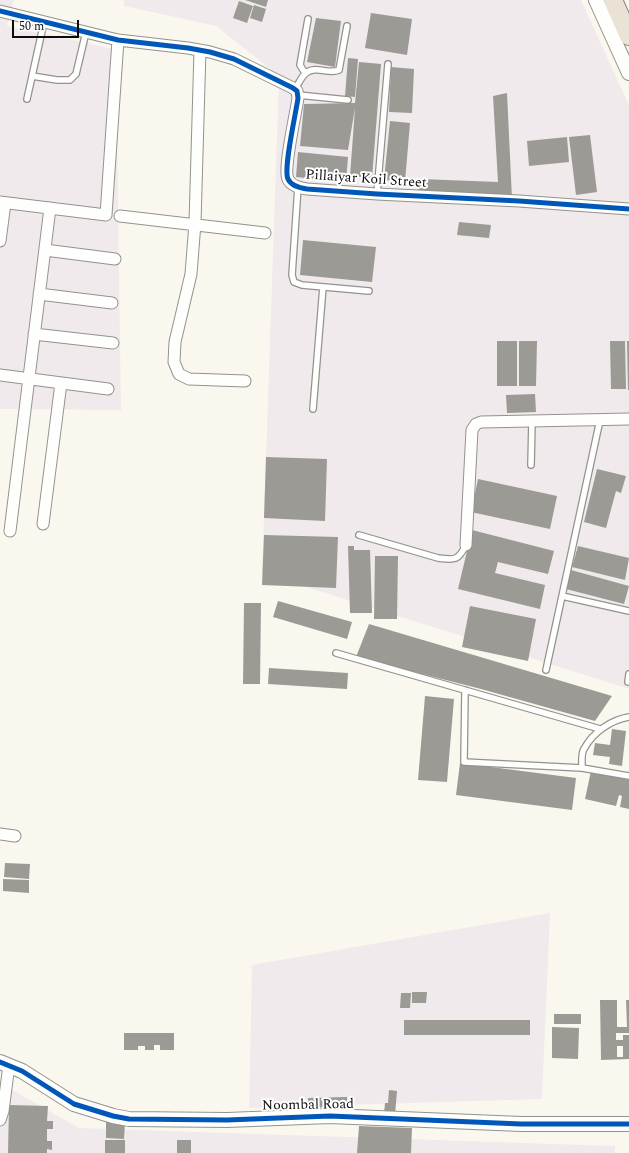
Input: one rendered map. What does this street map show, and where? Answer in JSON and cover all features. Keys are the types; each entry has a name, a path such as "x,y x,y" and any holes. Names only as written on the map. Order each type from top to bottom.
{"highway":[{"path":"613,0 629,36"}],"street":[{"path":"596,0 629,73"},
{"path":"0,11 118,40 200,50 234,59 296,92"},
{"path":"0,240 2,202 106,216 118,40"},
{"path":"200,50 191,274 175,342 174,362 179,374 189,379 245,381"},
{"name":"Pillaiyar Koil Street","path":"296,92 287,174 290,182 298,187 377,194 519,201 629,209"},
{"path":"10,531 50,208"},
{"path":"120,216 265,233"},
{"path":"45,250 115,259"},
{"path":"40,294 112,303"},
{"path":"34,334 113,343"},
{"path":"0,375 108,389"},
{"path":"43,524 61,383"},
{"path":"466,545 472,430 476,424 481,422 629,419"},
{"path":"0,834 15,836"},
{"path":"0,1120 3,1111 5,1063"},
{"name":"Noombal Road","path":"5,1063 22,1071 74,1104 106,1114 129,1119 227,1120 330,1116 522,1124 629,1124"}],"lane":[{"path":"306,73 300,65 308,19"},
{"path":"27,99 44,22"},
{"path":"347,26 339,70 336,72 316,69 306,73 296,92 348,100"},
{"path":"32,76 56,80 70,80 76,74 86,32"},
{"path":"377,194 388,64"},
{"path":"298,187 292,275 294,282 302,285 369,291"},
{"path":"313,409 322,287"},
{"path":"546,670 600,420"},
{"path":"531,465 532,421"},
{"path":"359,535 438,558 458,558 466,545"},
{"path":"562,596 629,611"},
{"path":"336,653 600,729"},
{"path":"628,682 629,674"},
{"path":"465,690 464,762 582,768 629,776"},
{"path":"582,768 583,750 600,729 623,718 629,717"}],"shaded area":[{"path":"0,0 14,0 7,26 116,50 121,410 0,409"},
{"path":"124,0 581,0 629,105 629,689 262,573 279,76 216,26 124,6"},
{"path":"550,913 542,1099 249,1108 252,965"},
{"path":"0,1083 79,1128 615,1146 615,1153 0,1153"}],"building":[{"path":"245,0 268,0 266,7"},
{"path":"239,1 253,6 247,23 233,18"},
{"path":"254,5 266,9 262,22 250,18"},
{"path":"371,13 412,19 407,55 365,48"},
{"path":"316,18 341,21 335,67 307,62"},
{"path":"348,58 358,59 355,97 345,96"},
{"path":"359,62 381,64 372,178 350,176 355,108 348,150 300,146 304,104 355,103"},
{"path":"391,67 414,69 412,113 389,112"},
{"path":"507,93 512,199 418,192 420,179 498,182 493,96"},
{"path":"390,121 410,123 405,182 384,180"},
{"path":"590,135 597,192 576,195 569,137"},
{"path":"567,137 569,162 529,166 527,141"},
{"path":"298,152 348,157 346,182 296,177"},
{"path":"459,222 491,225 489,238 457,235"},
{"path":"303,240 376,247 372,282 300,275"},
{"path":"497,341 517,341 517,386 497,386"},
{"path":"519,341 537,341 536,386 519,386"},
{"path":"610,341 625,341 626,389 611,389"},
{"path":"627,341 629,341 629,390 628,390"},
{"path":"535,394 536,412 507,413 506,395"},
{"path":"266,457 327,459 325,521 264,518"},
{"path":"597,469 626,476 621,493 616,491 606,528 584,522"},
{"path":"478,479 557,496 550,529 471,512"},
{"path":"472,530 554,551 548,574 498,562 495,573 545,585 540,609 458,589"},
{"path":"264,535 338,537 336,588 262,585"},
{"path":"348,546 354,546 354,550 370,550 372,613 350,613"},
{"path":"578,546 629,558 625,580 572,567"},
{"path":"375,556 398,556 397,619 374,619"},
{"path":"571,570 629,586 624,604 566,589"},
{"path":"278,601 352,622 347,639 273,617"},
{"path":"244,603 261,603 260,684 243,684"},
{"path":"470,606 536,619 528,661 462,647"},
{"path":"369,624 612,696 595,721 481,689 356,657"},
{"path":"269,668 348,673 347,689 268,684"},
{"path":"425,696 454,699 447,782 418,780"},
{"path":"612,729 626,731 622,766 609,764 610,757 593,755 595,743 610,745"},
{"path":"460,763 576,778 572,810 456,795"},
{"path":"591,771 629,780 629,809 620,807 622,796 619,795 616,806 585,799"},
{"path":"5,863 30,864 29,879 4,877"},
{"path":"3,879 29,880 29,893 3,891"},
{"path":"412,992 427,992 426,1003 412,1003"},
{"path":"401,993 411,993 410,1008 400,1008"},
{"path":"600,1000 617,1000 617,1027 627,1027 626,1000 629,1000 629,1033 616,1033 616,1040 623,1040 623,1035 629,1035 629,1059 601,1060","holes":["617,1046 623,1046 623,1057 617,1057"]},
{"path":"554,1014 581,1014 581,1024 554,1024"},
{"path":"404,1020 530,1020 530,1035 404,1035"},
{"path":"552,1027 579,1028 578,1059 552,1058"},
{"path":"124,1033 174,1033 174,1050 160,1050 160,1045 154,1045 154,1050 145,1050 145,1046 138,1046 138,1050 124,1050"},
{"path":"389,1090 397,1091 395,1115 384,1114 385,1103 388,1103"},
{"path":"347,1097 347,1111 309,1112 308,1098"},
{"path":"9,1105 48,1106 47,1121 53,1121 53,1129 47,1129 47,1141 52,1141 52,1150 47,1149 47,1153 8,1153"},
{"path":"106,1122 125,1123 124,1139 106,1138"},
{"path":"359,1126 412,1128 411,1153 357,1153"},
{"path":"105,1140 125,1140 125,1153 105,1153"},
{"path":"177,1140 191,1140 191,1153 177,1153"}],"cycle path":[{"path":"0,11 118,40 210,52 234,59 293,88 297,91 298,98 288,153 287,173 289,181 293,185 299,187 307,189 377,194 519,201 629,209"},
{"path":"0,1062 22,1071 74,1104 113,1116 129,1119 227,1120 330,1116 521,1124 629,1124"}]}
